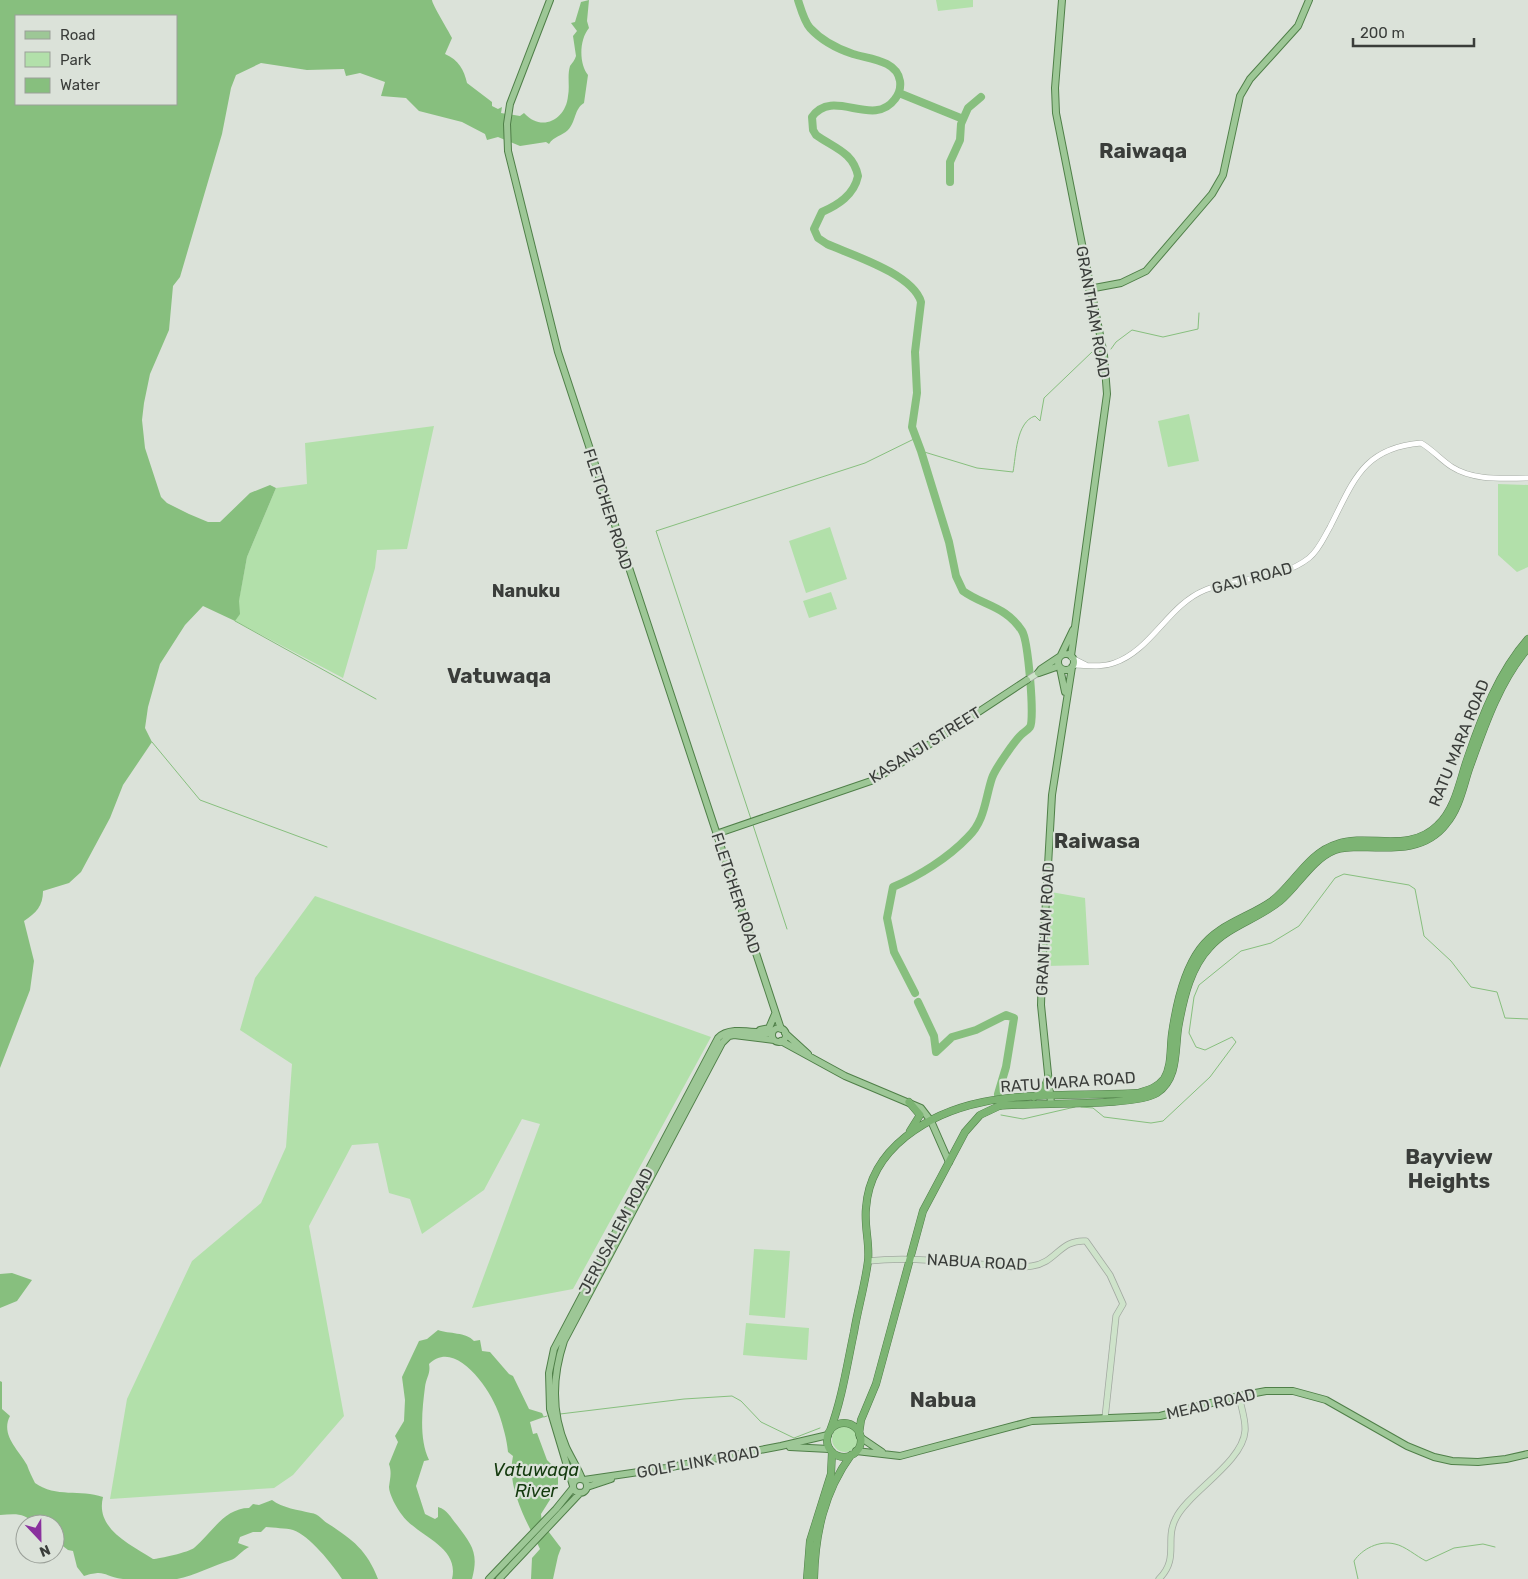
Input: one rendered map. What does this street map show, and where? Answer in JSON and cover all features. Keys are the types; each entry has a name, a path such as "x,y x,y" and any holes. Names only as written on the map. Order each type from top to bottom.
{"highway":[{"name":"RATU MARA ROAD","path":"860,1435 861,1420 876,1384 923,1211 965,1132 987,1111 999,1106 1138,1093 1157,1086 1167,1072 1174,1021 1186,977 1195,956 1209,939 1222,929 1272,900 1314,858 1328,848 1353,841 1409,840 1424,835 1438,826 1453,802 1475,738 1502,677 1528,639"},
{"name":"RATU MARA ROAD","path":"829,1433 840,1398 868,1261 865,1219 868,1195 880,1163 891,1148 903,1138 931,1122 984,1102 1031,1098 1050,1100 1133,1100 1155,1094 1166,1084 1172,1073 1179,1023 1190,980 1197,964 1212,944 1276,904 1322,858 1332,851 1348,848 1410,847 1428,840 1441,830 1450,818 1459,800 1479,742 1499,695 1513,668 1528,648"},
{"path":"1031,1098 1043,1092 1048,1078"},
{"path":"903,1138 920,1117 918,1110 909,1102"},
{"path":"807,1579 810,1541 831,1474 829,1433 838,1424 848,1424 860,1435 854,1453 835,1480 820,1521 815,1548 814,1579"},
{"path":"831,1450 841,1456 854,1453"}],"main road":[{"name":"FLETCHER ROAD","path":"550,0 509,109 506,135 510,159 558,352 775,1013 778,1034"},
{"name":"GRANTHAM ROAD","path":"1050,1100 1041,1005 1052,795 1072,662 1106,394 1104,355 1056,114 1062,0"},
{"path":"1090,289 1121,282 1146,271 1212,194 1224,175 1240,96 1250,79 1298,26 1309,0"},
{"name":"GRANTHAM ROAD","path":"1066,696 1059,667 1060,656 1076,625"},
{"path":"1060,656 1072,662"},
{"name":"KASANJI STREET","path":"716,834 871,781 1027,680 1060,656"},
{"name":"KASANJI STREET","path":"1036,674 1059,667 1066,670 1072,662"},
{"path":"742,1031 769,1028 775,1013"},
{"name":"JERUSALEM ROAD","path":"573,1487 550,1409 549,1373 554,1349 717,1040 724,1033 742,1031 778,1034"},
{"path":"778,1034 811,1057 845,1076 921,1108 931,1122 949,1162"},
{"name":"JERUSALEM ROAD","path":"583,1479 566,1448 555,1409 556,1367 564,1341 722,1043 728,1036 734,1035 778,1034"},
{"name":"NABUA ROAD","path":"909,1258 1002,1266 1034,1266 1052,1258 1067,1243 1086,1241 1110,1275 1123,1304 1116,1316 1105,1418"},
{"path":"868,1261 909,1258"},
{"name":"MEAD ROAD","path":"854,1453 883,1453 897,1456 916,1453 1032,1420 1160,1416 1239,1396 1266,1391 1293,1391 1326,1400 1407,1446 1452,1461 1494,1461 1528,1454"},
{"path":"1159,1579 1170,1562 1171,1534 1176,1517 1218,1474 1239,1446 1245,1432 1239,1396"},
{"name":"GOLF LINK ROAD","path":"583,1479 614,1477 781,1446 829,1433"},
{"path":"860,1435 883,1453"},
{"name":"GOLF LINK ROAD","path":"781,1446 831,1450"},
{"name":"GOLF LINK ROAD","path":"588,1486 614,1477"},
{"path":"489,1579 548,1522 580,1493 584,1492 588,1486 583,1479 576,1480 548,1522"},
{"path":"573,1487 580,1493"},
{"path":"499,1579 533,1537"}],"street":[{"name":"GAJI ROAD","path":"1072,662 1086,665 1113,664 1130,655 1175,612 1203,591 1226,583 1286,571 1311,557 1323,540 1364,466 1378,455 1399,447 1422,443 1453,468 1470,475 1493,478 1528,478"}],"green space":[{"path":"936,0 973,0 973,7 938,11"},
{"path":"1189,414 1199,461 1168,467 1158,421"},
{"path":"434,426 407,549 377,550 375,568 343,678 235,621 247,557 276,488 307,484 305,443"},
{"path":"1498,484 1528,485 1528,567 1517,572 1498,555"},
{"path":"830,527 847,579 806,593 789,541"},
{"path":"831,592 837,609 809,618 803,601"},
{"path":"1051,892 1085,898 1089,965 1046,966"},
{"path":"315,896 711,1037 573,1289 472,1308 540,1124 522,1119 484,1190 422,1234 410,1199 389,1193 378,1143 352,1145 309,1226 344,1416 293,1475 274,1488 110,1499 127,1399 192,1261 261,1203 286,1147 292,1064 240,1030 255,978"},
{"path":"754,1249 790,1251 785,1318 749,1315"},
{"path":"746,1323 809,1328 807,1360 743,1355"},
{"path":"845,1426 854,1430 858,1439 854,1448 845,1452 836,1448 832,1439 836,1430"}],"water":[{"path":"0,0 432,0 452,38 445,54 454,59 460,66 467,83 492,102 492,106 498,109 502,107 501,113 520,116 524,113 538,122 545,122 552,121 558,117 566,104 569,92 569,70 576,56 573,36 577,31 571,23 575,22 581,2 589,0 587,21 589,28 583,39 581,52 583,65 588,75 584,103 578,109 568,130 553,139 549,144 546,142 520,146 498,137 487,140 485,134 462,122 419,111 406,98 381,96 385,82 360,73 346,76 344,69 307,70 261,63 236,75 231,88 222,134 180,277 173,286 169,330 150,374 142,420 145,448 161,497 167,503 208,522 220,522 250,493 270,485 276,488 247,557 239,601 240,614 235,621 203,606 185,625 160,664 148,707 145,728 152,742 123,785 110,818 81,872 69,883 43,891 42,901 38,909 24,921 34,961 30,990 0,1068"},
{"path":"12,1273 32,1280 17,1301 0,1308 0,1274"},
{"name":"Vatuwaqa River","path":"438,1330 467,1336 474,1341 480,1340 482,1351 490,1352 509,1374 513,1376 529,1409 542,1413 544,1417 530,1422 533,1434 537,1433 547,1460 555,1468 558,1475 558,1487 541,1514 542,1523 561,1548 553,1579 531,1579 532,1558 540,1549 515,1492 512,1480 513,1456 508,1452 495,1404 481,1381 472,1371 461,1362 450,1357 439,1357 429,1364 422,1424 424,1443 429,1460 424,1461 416,1486 425,1514 435,1519 438,1517 438,1507 444,1510 467,1538 473,1550 475,1562 472,1579 452,1579 453,1568 450,1558 436,1542 409,1522 400,1512 394,1501 389,1490 391,1473 389,1464 398,1442 395,1436 404,1421 405,1400 402,1377 419,1341 427,1339"},
{"path":"0,1381 2,1382 2,1409 10,1416 7,1430 9,1436 27,1465 35,1483 43,1488 60,1492 103,1497 102,1508 104,1518 109,1527 125,1541 153,1559 191,1550 232,1512 249,1508 253,1504 259,1505 272,1500 286,1507 316,1515 344,1534 364,1553 378,1579 342,1579 320,1551 299,1533 290,1529 266,1527 261,1532 253,1532 240,1537 238,1543 249,1547 233,1559 184,1578 123,1579 100,1573 84,1576 77,1567 73,1551 65,1548 65,1514 0,1515"}],"waterway":[{"path":"798,0 808,25 819,36 847,52 888,65 898,74 900,81 899,93 886,107 876,110 865,110 831,106 821,109 812,117 813,130 816,135 842,151 852,161 858,176 849,194 834,206 822,212 814,229 818,238 827,244 894,274 916,292 921,302 915,352 917,393 912,427 949,542 956,576 963,591 1002,611 1016,623 1024,637 1028,663 1032,710 1030,727 1014,743 994,774 984,809 974,831 942,859 913,878 893,887 887,918 894,952 915,993"},
{"path":"899,93 963,119"},
{"path":"950,182 950,162 960,140 961,124 968,108 981,97"},
{"path":"1111,349 1116,342 1132,330 1163,337 1198,329 1199,313"},
{"path":"921,451 977,468 1013,472 1018,440 1024,425 1035,416 1040,421 1044,398 1092,352"},
{"path":"751,819 656,531 865,463 914,439"},
{"path":"235,621 376,699"},
{"path":"152,742 200,800 327,847"},
{"path":"753,825 787,929"},
{"path":"1081,1107 1093,1108 1104,1117 1151,1123 1163,1121 1210,1077 1236,1042 1232,1037 1205,1050 1196,1047 1189,1033 1194,997 1199,985 1241,951 1271,943 1299,926 1335,878 1344,874 1409,885 1415,889 1424,936 1451,961 1471,987 1497,992 1505,1018 1528,1019"},
{"path":"918,1002 934,1036 936,1052 952,1037 976,1030 1006,1015 1014,1018 1006,1067 998,1094"},
{"path":"1001,1115 1023,1119 1075,1107"},
{"path":"560,1414 684,1399 732,1396 741,1401 761,1422 794,1438 820,1428"},
{"path":"1358,1579 1354,1561 1366,1549 1377,1544 1389,1543 1399,1545 1426,1561 1454,1548 1483,1544 1495,1547"}],"district":[{"name":"Raiwaqa","path":"1143,150"},
{"name":"Nanuku","path":"526,591"},
{"name":"Vatuwaqa","path":"499,675"},
{"name":"Raiwasa","path":"1097,840"},
{"name":"Bayview Heights","path":"1449,1168"},
{"name":"Nabua","path":"943,1399"}]}
